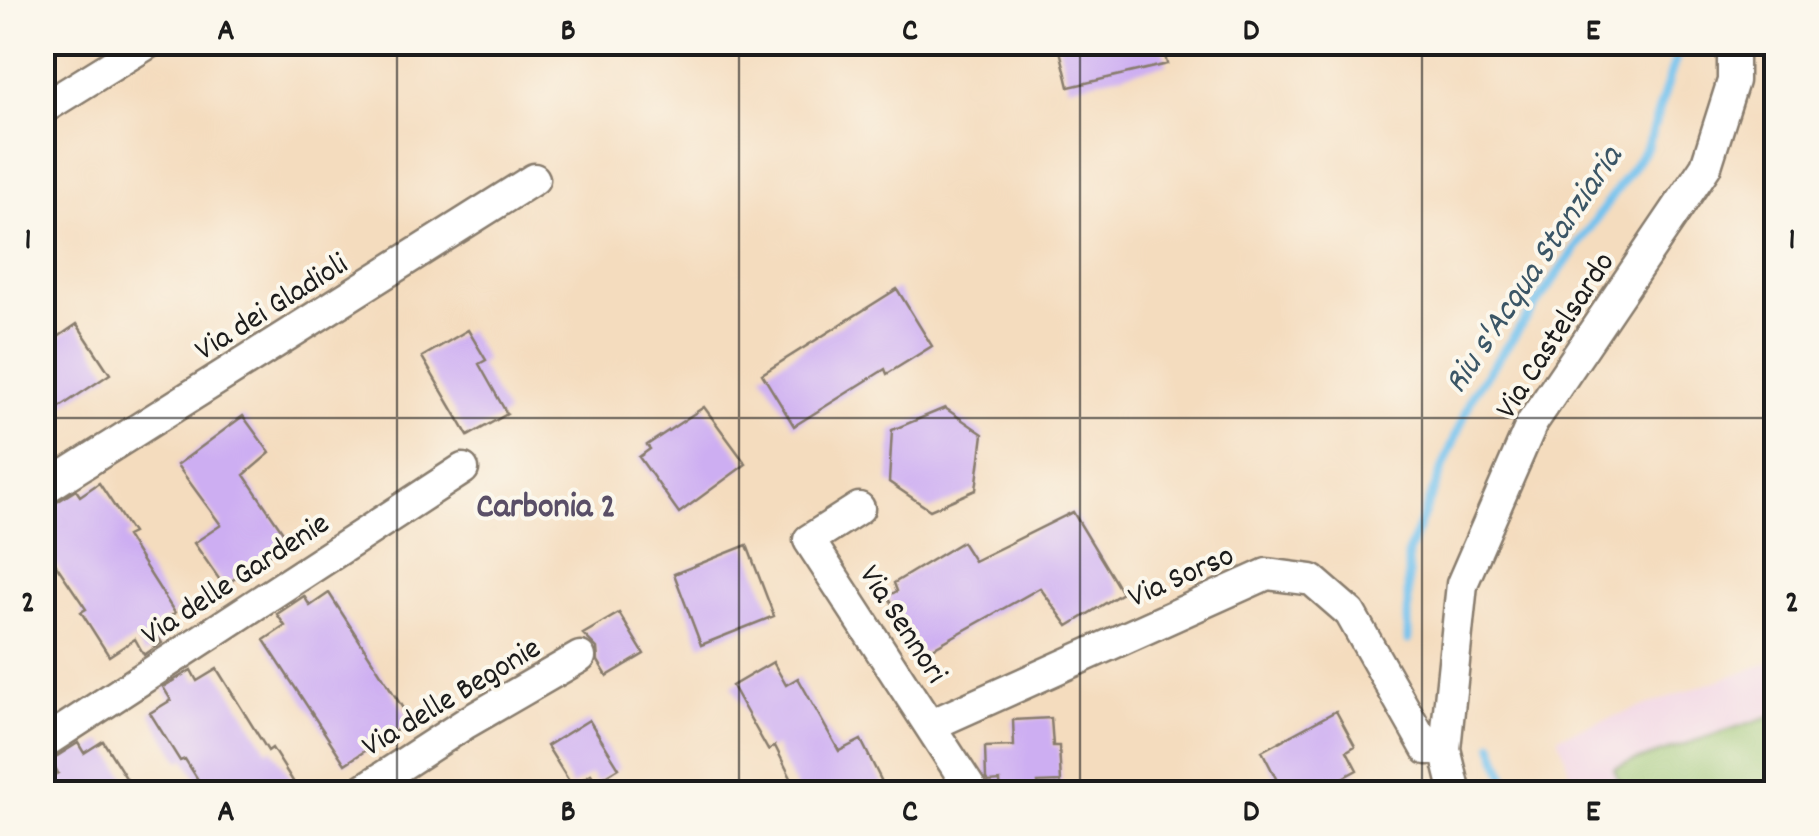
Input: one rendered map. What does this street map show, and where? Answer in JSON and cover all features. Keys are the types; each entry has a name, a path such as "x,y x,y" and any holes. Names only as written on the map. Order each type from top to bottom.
{"street":[{"path":"42,109 150,42"},
{"name":"Via Castelsardo","path":"1456,794 1445,750 1462,584 1532,423 1706,166 1733,81 1733,42"},
{"name":"Via dei Gladioli","path":"42,490 534,180"},
{"name":"Via delle Gardenie","path":"42,744 463,469"},
{"name":"Via Sennori","path":"858,508 809,540 974,794"},
{"name":"Via Sorso","path":"930,725 1268,574 1312,580 1350,613 1427,749 1445,750"},
{"name":"Via delle Begonie","path":"357,794 466,723 580,658"}],"shaded area":[{"path":"1776,660 1776,793 1577,793 1558,736"}],"green space":[{"path":"1776,714 1776,793 1623,793 1614,768"}],"building":[{"path":"1058,42 1162,42 1167,64 1069,87"},
{"path":"897,289 932,346 887,374 885,369 794,426 762,374"},
{"path":"77,324 110,374 42,419 42,348"},
{"path":"468,330 486,360 479,364 507,414 468,436 422,357"},
{"path":"704,407 746,464 679,513 639,457 650,449 647,445"},
{"path":"945,408 983,434 976,490 930,510 889,482 892,430"},
{"path":"243,416 270,453 244,475 289,541 224,586 194,543 221,525 177,465"},
{"path":"99,483 132,533 126,536 175,613 152,628 162,643 144,655 135,639 109,656 81,612 86,609 42,544 42,525 55,516 49,507 76,490 80,496"},
{"path":"1073,512 1122,593 1068,626 1040,588 922,654 888,596 897,591 894,583 962,542 974,561"},
{"path":"747,545 774,616 701,645 674,574"},
{"path":"329,593 411,721 345,764 264,640 285,626 277,614 304,596 310,606"},
{"path":"619,613 644,654 607,676 598,661 597,648 583,634"},
{"path":"773,662 786,685 798,678 839,751 861,740 888,794 799,794 775,746 768,750 732,686"},
{"path":"217,669 268,751 272,748 301,794 207,794 185,759 180,761 150,713 171,700 163,687 191,670 197,681"},
{"path":"1336,711 1355,746 1347,751 1357,770 1312,794 1284,794 1262,751"},
{"path":"1051,718 1053,746 1059,746 1061,782 1038,783 1039,794 1001,794 1000,781 986,779 985,747 1014,746 1013,720"},
{"path":"589,720 619,768 596,782 591,774 572,786 547,746"},
{"path":"103,741 136,794 42,794 42,782 58,773 51,760 78,743 84,753"}],"waterway":[{"name":"Riu s'Acqua Stanziaria","path":"1408,640 1408,553 1473,394 1647,147 1681,42"},
{"name":"Riu s'Acqua Stanziaria","path":"1493,744 1511,794"}],"district":[{"name":"Carbonia 2","path":"546,504"}]}
